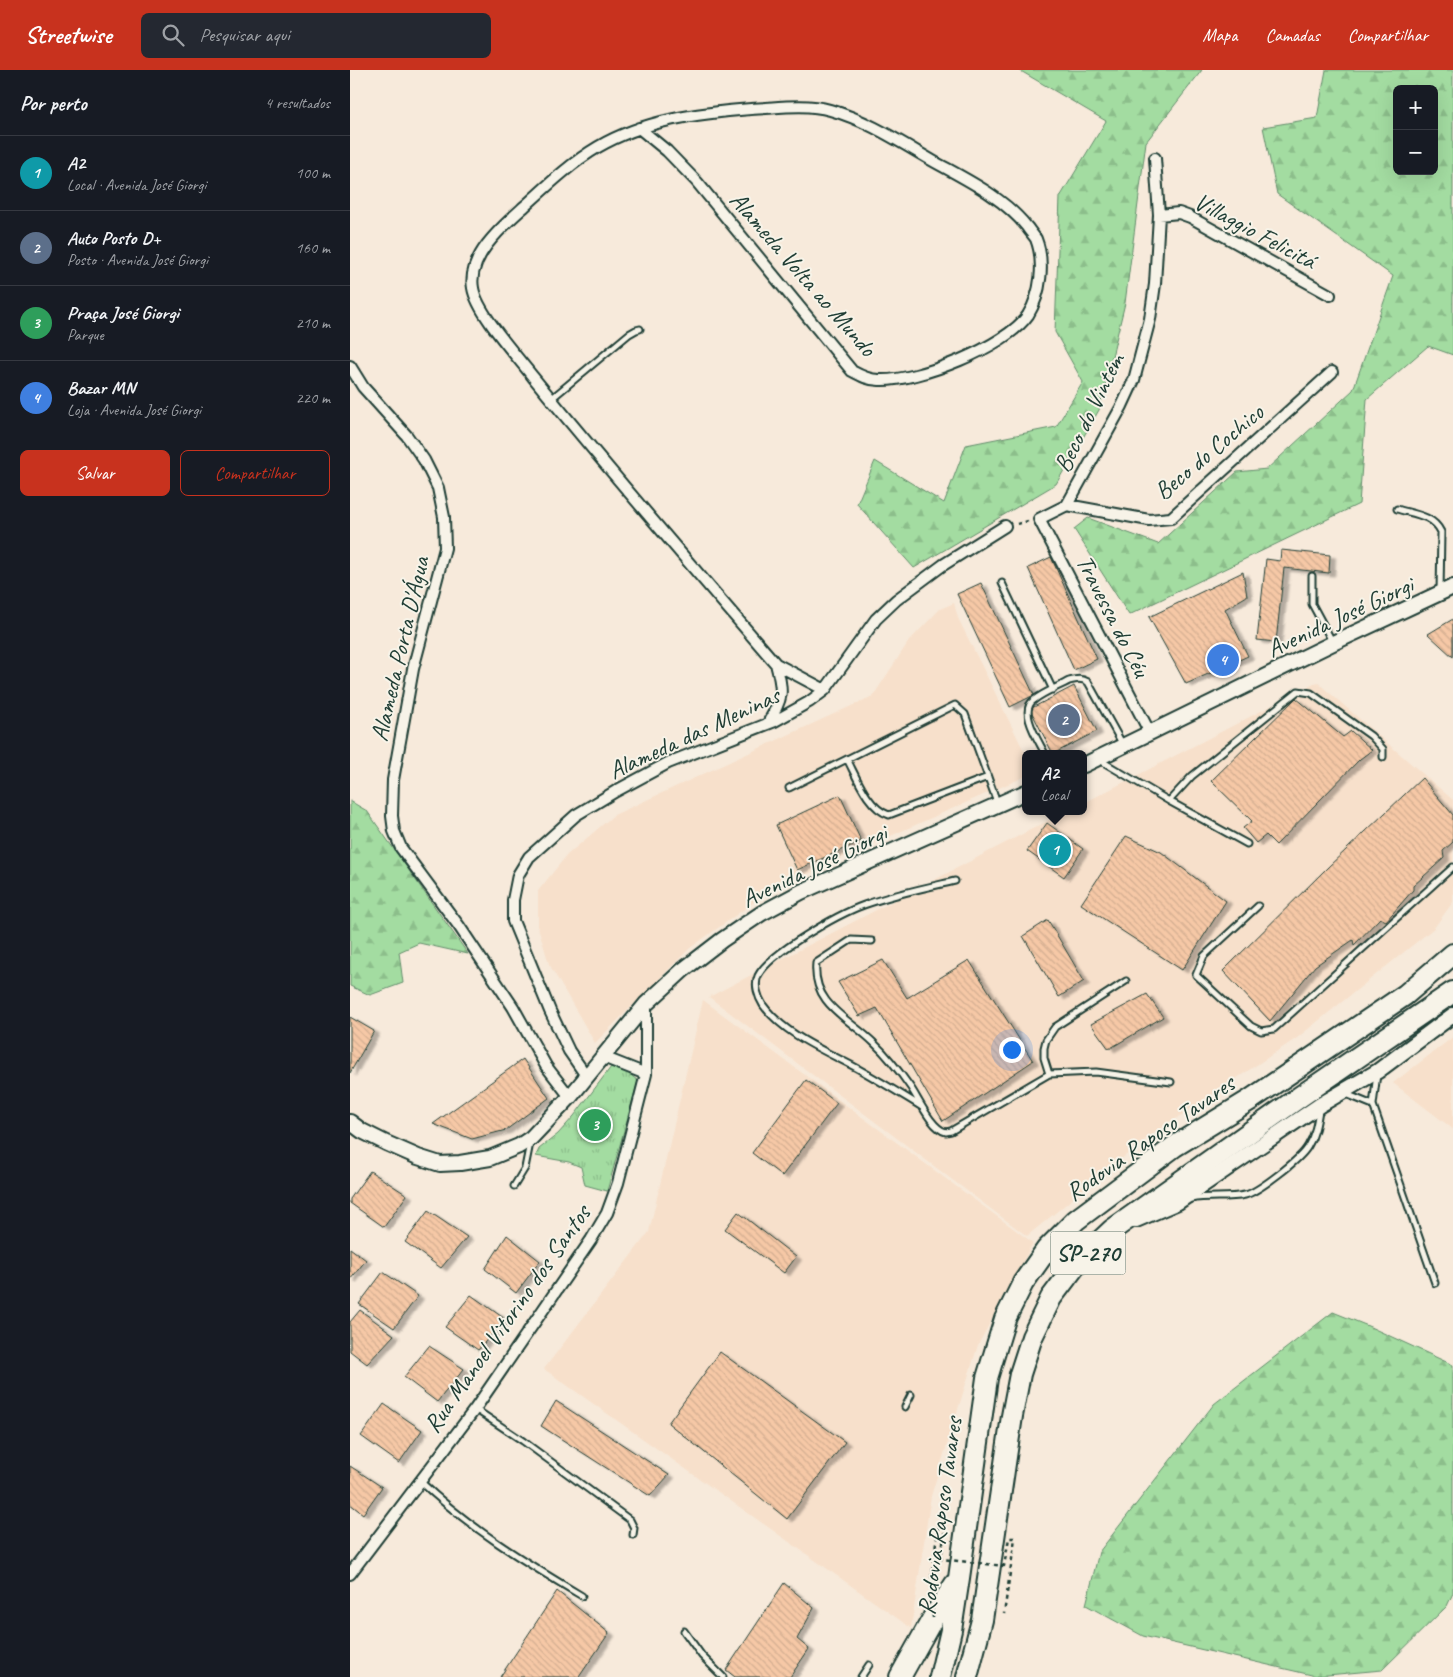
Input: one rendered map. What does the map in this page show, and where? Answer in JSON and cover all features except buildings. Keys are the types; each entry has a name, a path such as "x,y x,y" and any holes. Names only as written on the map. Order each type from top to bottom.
{"highway":[{"name":"Rodovia Raposo Tavares","path":"940,1677 951,1630 987,1378 1005,1319 1023,1283 1048,1249 1076,1220 1176,1146 1250,1100 1405,995 1453,954"},
{"name":"SP-270","path":"967,1677 982,1620 1020,1374 1032,1337 1051,1298 1079,1262 1112,1230 1301,1096 1453,992"},
{"path":"900,1677 933,1618 959,1578"},
{"path":"975,1677 982,1620"}],"street":[{"name":"Alameda Volta ao Mundo","path":"640,128 667,151 697,182 852,371 864,377 878,380 896,379 939,368 982,352 1008,334 1026,318 1036,301 1042,270 1035,237 1020,218 994,196 863,121 826,109 786,107 721,112 668,120 640,128 598,147 557,177 498,230 483,250 473,276 472,288 479,307 551,399 776,664 825,690"},
{"name":"Beco do Vintém","path":"1039,519 1067,505 1122,406 1134,380 1150,319 1155,284 1159,215 1155,158"},
{"name":"Villaggio Felicitá","path":"1159,215 1179,213 1190,217 1330,295"},
{"name":"Alameda Porta D'Água","path":"350,366 363,387 407,436 424,460 438,488 444,517 445,548 413,669 393,780 392,816 394,831 401,848 459,926 514,1007 546,1066 570,1097"},
{"name":"Beco do Cochico","path":"1067,505 1148,520 1171,518 1332,372"},
{"name":"Travessa do Céu","path":"1039,519 1150,733"},
{"name":"Alameda das Meninas","path":"587,1077 570,1051 550,1011 513,921 512,900 518,875 529,857 584,810 668,763 790,714 825,690 876,619 896,600 943,565 1005,526"},
{"name":"Avenida José Giorgi","path":"1087,764 1333,644 1440,595 1453,587"},
{"name":"Alameda Volta ao Mundo","path":"768,723 776,709 782,686 776,664"},
{"name":"Avenida José Giorgi","path":"350,1122 362,1131 400,1149 440,1164 490,1158 519,1146 531,1138 570,1097 646,1004 683,970 722,940 762,913 802,892 1022,794"},
{"name":"Rua Manoel Vitorino dos Santos","path":"350,1574 475,1409 608,1213 618,1183 646,1074 646,1004"},
{"path":"1112,1230 1178,1202 1320,1105 1378,1071 1453,1015"},
{"path":"603,1057 646,1074"}],"lane":[{"path":"551,399 629,334 640,329"},
{"path":"1397,509 1428,518 1438,526 1441,532 1440,595"},
{"path":"1312,576 1312,604 1333,644"},
{"path":"1002,583 1053,690"},
{"path":"1043,750 1027,716 1027,709 1032,701 1076,679 1088,682 1124,747"},
{"path":"1169,801 1192,776 1298,691 1311,693 1371,736 1383,749 1382,757"},
{"path":"789,788 955,705 965,714 998,805"},
{"path":"847,759 873,805 880,812 889,815 988,777"},
{"path":"1097,759 1246,844"},
{"path":"1258,906 1204,956 1196,974 1250,1026 1262,1031 1274,1029 1453,867"},
{"path":"924,1108 886,1084 791,1031 762,1004 756,988 758,976 770,962 827,923 862,906 903,893 955,881"},
{"path":"872,941 851,940 816,963 815,976 818,988 825,1000 874,1042 894,1065 935,1127 940,1131 951,1131 1049,1074 1096,1072 1171,1082"},
{"path":"1049,1074 1044,1058 1044,1048 1046,1040 1055,1026 1126,981"},
{"path":"1378,1071 1373,1104 1435,1283"},
{"path":"1342,1092 1373,1104"},
{"path":"1178,1202 1199,1197 1244,1195 1255,1192 1300,1157 1307,1148 1314,1135 1320,1105"},
{"path":"514,1186 525,1168 531,1138"},
{"path":"905,1407 911,1395"},
{"path":"475,1409 523,1441 630,1520 634,1528 633,1535"},
{"path":"420,1481 453,1511 518,1558 582,1596"},
{"path":"684,1630 702,1656 723,1677"},
{"path":"861,1677 869,1665"}],"path":[{"path":"1005,526 1039,519"},
{"path":"933,1618 931,1580 938,1527 946,1527 941,1559 1004,1566 1010,1538 1015,1538 1004,1614"}],"shaded area":[{"path":"954,603 958,618 1024,750 1022,750 1022,778 861,849 764,895 690,948 595,1043 549,964 538,927 538,891 567,855 614,815 873,696 909,641 940,609"},
{"path":"1317,682 1453,800 1453,902 1434,928 1297,1038 1147,1138 1027,1236 709,997 1059,815 1087,815 1087,801"},
{"path":"703,1000 1033,1243 978,1345 931,1496 911,1628 544,1369 649,1232"},
{"path":"1453,1037 1453,1129 1393,1083"}],"green space":[{"path":"1019,70 1202,70 1146,142 1125,303 1099,410 1056,484 914,568 857,504 875,461 944,503 966,445 1056,427 1083,382 1055,332 1060,197 1106,121"},
{"path":"1326,70 1453,70 1453,355 1428,346 1367,399 1359,504 1129,615 1074,529 1088,518 1158,544 1237,472 1267,469 1353,390 1393,276 1277,194 1263,127 1317,118"},
{"path":"350,801 367,811 468,954 419,943 399,952 403,983 370,995 350,986"},
{"path":"619,1065 638,1081 607,1191 585,1185 581,1167 569,1162 536,1156 539,1149 558,1134 574,1116 611,1067"},
{"path":"1333,1312 1453,1365 1453,1593 1447,1606 1382,1670 1316,1676 1143,1636 1086,1605 1099,1552 1214,1404"}],"place":[{"name":"Bazar MN","path":"1223,660"},
{"name":"Auto Posto D+","path":"1064,720"},
{"name":"A2","path":"1055,850"},
{"name":"Praça José Giorgi","path":"595,1125"}]}
